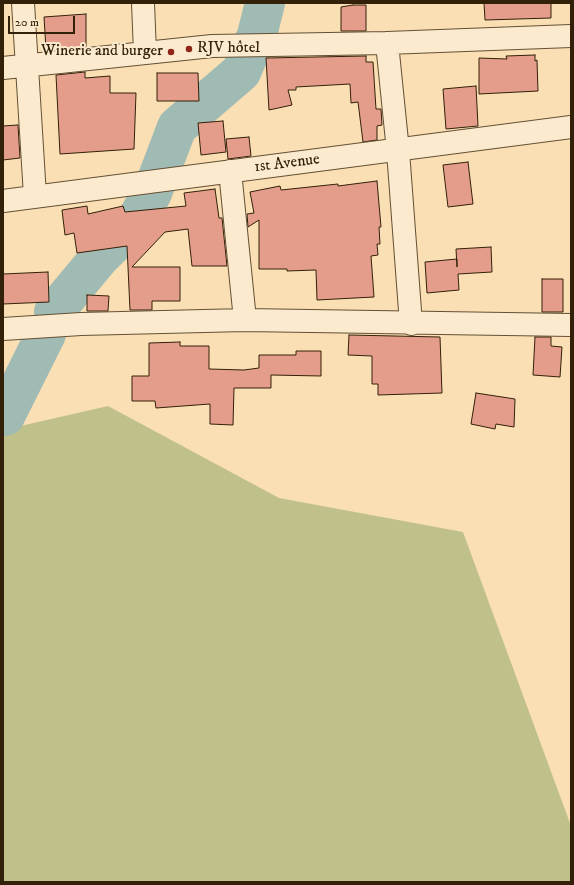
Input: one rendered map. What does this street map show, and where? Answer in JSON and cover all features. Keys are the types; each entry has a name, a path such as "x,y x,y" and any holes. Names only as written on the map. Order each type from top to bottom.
{"street":[{"path":"23,3 35,196"},
{"path":"143,3 145,52"},
{"path":"3,68 27,67 145,52 212,46 387,43 571,36"},
{"path":"387,43 398,151 411,324"},
{"name":"1st Avenue","path":"3,201 112,186 172,180 230,171 398,151 571,127"},
{"path":"230,171 245,320"},
{"path":"3,329 81,324 245,320 411,324 571,325"}],"green space":[{"path":"108,406 279,498 463,532 571,826 571,882 3,882 3,430"}],"building":[{"path":"484,3 551,3 551,18 485,20"},
{"path":"366,5 366,31 341,31 341,7"},
{"path":"86,14 86,47 55,50 55,48 46,49 44,17"},
{"path":"535,55 535,61 537,60 538,91 479,94 479,58 507,59 506,56"},
{"path":"366,56 366,62 373,62 376,109 381,109 382,125 377,126 377,140 363,142 358,102 351,103 350,84 296,87 296,90 288,90 292,105 269,110 266,58"},
{"path":"85,72 85,78 110,76 110,93 136,93 134,149 60,154 56,75"},
{"path":"157,73 198,73 199,101 157,101"},
{"path":"476,86 478,126 446,129 443,89"},
{"path":"223,121 226,152 201,155 198,123"},
{"path":"18,125 20,158 3,160 3,126"},
{"path":"249,137 251,156 228,159 226,139"},
{"path":"468,162 473,204 448,207 443,165"},
{"path":"377,181 381,227 379,227 380,244 377,244 378,255 371,256 374,297 317,300 316,270 287,271 287,269 259,269 259,220 248,227 247,214 254,213 250,192 280,186 281,190 338,184 338,186"},
{"path":"215,189 219,218 222,218 227,266 192,266 188,229 165,232 132,267 180,267 180,301 152,301 152,310 130,310 127,246 77,253 74,233 65,235 62,210 87,206 88,214 123,206 125,212 186,206 184,193"},
{"path":"491,247 492,272 458,274 459,290 427,293 425,262 457,259 456,249"},
{"path":"48,272 49,302 3,304 3,274"},
{"path":"542,279 563,279 563,312 542,312"},
{"path":"87,295 109,296 108,311 87,311"},
{"path":"349,335 440,337 442,393 378,395 378,384 372,384 372,356 348,355"},
{"path":"535,337 551,337 551,346 562,347 560,377 533,375"},
{"path":"180,342 180,346 209,346 209,369 244,370 259,368 259,355 296,355 296,351 321,351 321,376 271,375 271,388 234,388 233,425 210,424 210,404 156,408 155,401 132,401 132,376 149,376 149,343"},
{"path":"476,393 515,399 514,427 496,424 495,429 471,424"}],"waterway":[{"path":"54,312 100,257 134,224 152,193 177,127 241,72 257,35 265,3"},
{"path":"3,416 5,416 46,334"}],"place":[{"name":"RJV hôtel","path":"189,49"},
{"name":"Winerie and burger","path":"171,52"}]}
